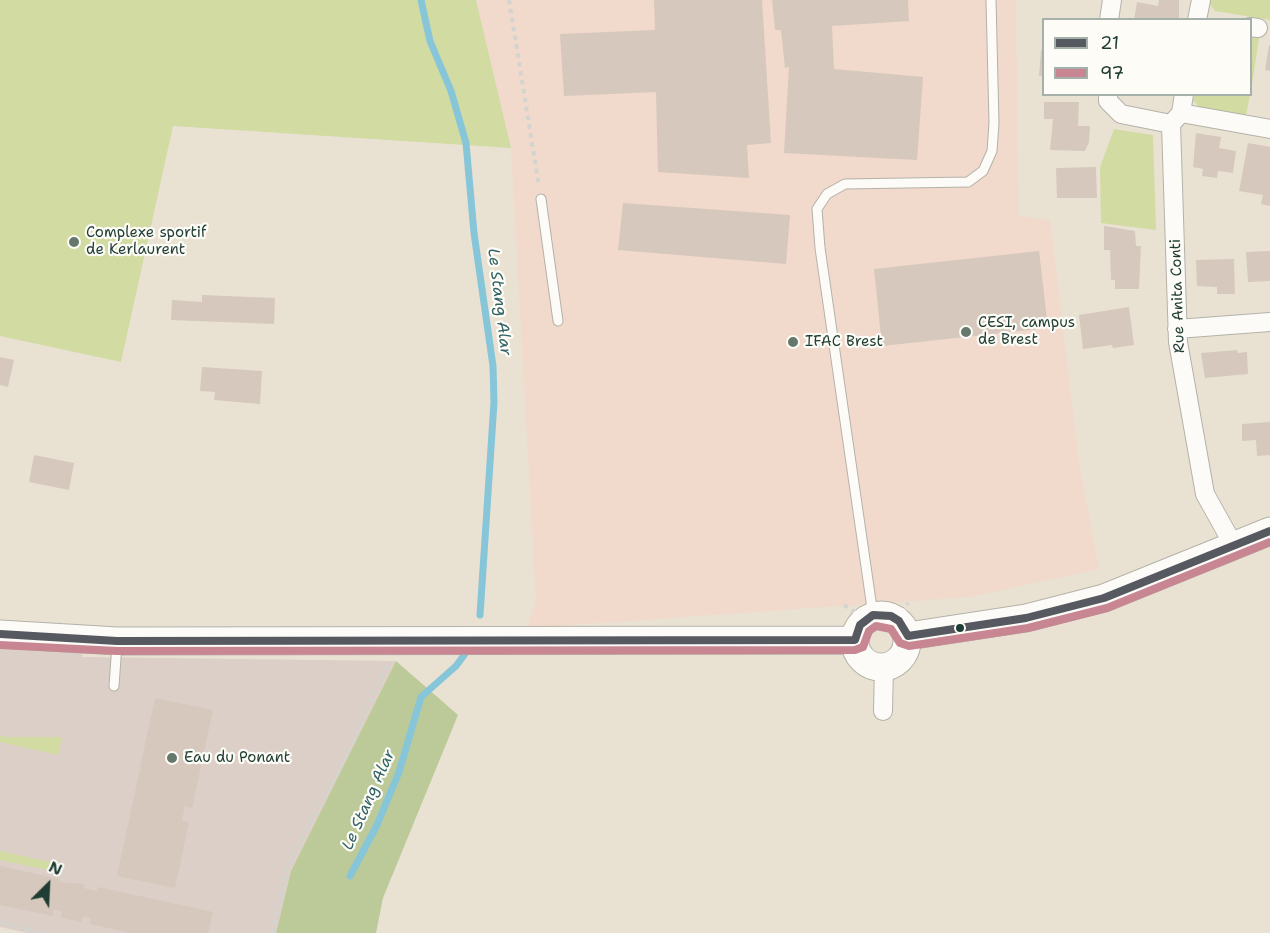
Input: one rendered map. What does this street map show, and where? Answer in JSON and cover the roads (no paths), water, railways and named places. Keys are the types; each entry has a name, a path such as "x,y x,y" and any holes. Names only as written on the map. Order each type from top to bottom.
{"street":[{"path":"1108,18 1112,0"},
{"path":"1108,96 1108,101 1121,114 1270,129"},
{"name":"Rue Anita Conti","path":"1183,96 1176,118 1177,330 1205,494 1234,546"},
{"path":"1177,330 1270,322"},
{"path":"908,636 1026,618 1104,598 1270,531"},
{"path":"873,615 891,616 899,621 908,636 905,653 892,665 884,667 867,663 856,649 855,640 860,625 873,615"},
{"path":"0,634 117,641 855,640"},
{"path":"883,711 884,667"}],"lane":[{"path":"873,615 819,238 817,209 827,194 845,184 968,182 983,171 992,152 994,123 991,0"},
{"path":"541,199 558,321"},
{"path":"114,686 117,641"}],"waterway":[{"name":"Le Stang Alar","path":"421,0 430,41 451,91 466,143 474,233 493,366 494,402 480,615"},
{"name":"Le Stang Alar","path":"350,876 377,825 399,772 421,697 456,666 470,647"}],"place":[{"name":"Complexe sportif de Kerlaurent","path":"74,242"},
{"name":"CESI, campus de Brest","path":"966,332"},
{"name":"IFAC Brest","path":"793,342"},
{"name":"Eau du Ponant","path":"172,758"}]}
